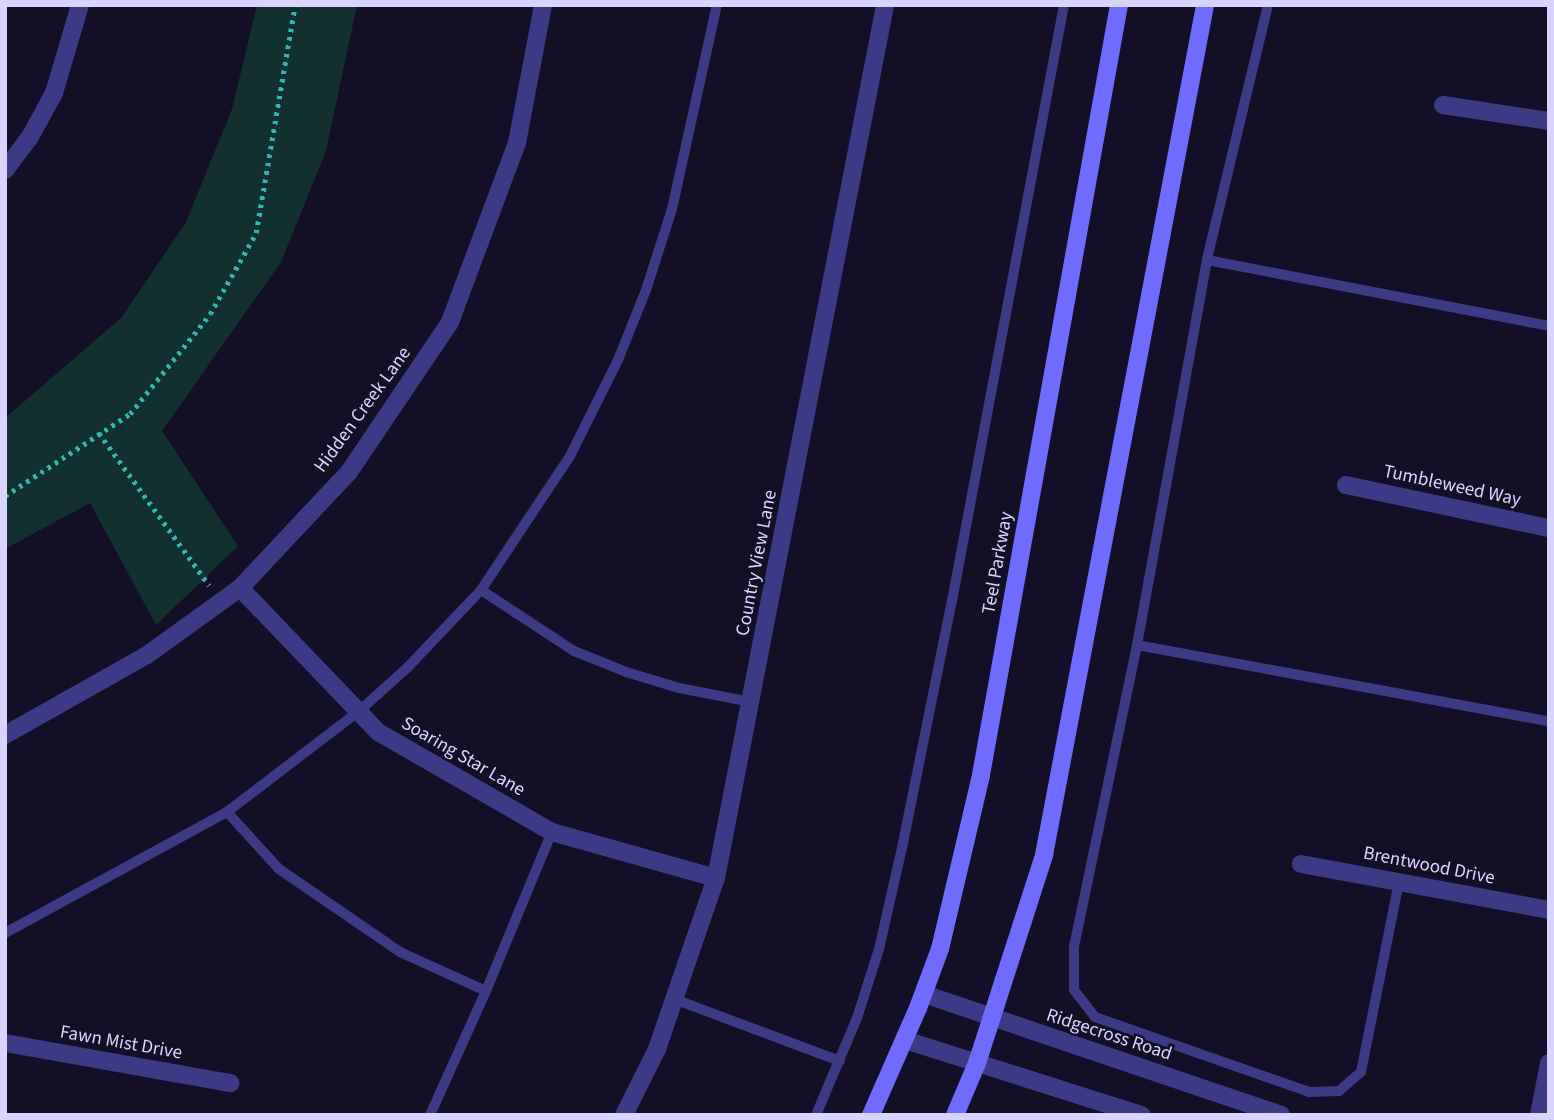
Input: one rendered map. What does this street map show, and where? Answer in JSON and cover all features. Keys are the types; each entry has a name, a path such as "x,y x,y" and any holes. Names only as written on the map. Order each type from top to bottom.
{"main road":[{"name":"Teel Parkway","path":"871,1115 905,1040 940,949 981,775 1119,5"},
{"path":"955,1115 977,1063 1044,855 1205,5"}],"street":[{"path":"5,170 30,136 54,93 79,5"},
{"name":"Hidden Creek Lane","path":"5,735 147,655 240,588 349,472 450,322 517,143 543,5"},
{"name":"Country View Lane","path":"624,1115 657,1049 716,878 885,5"},
{"path":"1443,105 1549,121"},
{"name":"Tumbleweed Way","path":"1346,485 1549,528"},
{"name":"Soaring Star Lane","path":"240,588 378,732 552,832 716,878"},
{"name":"Brentwood Drive","path":"1301,864 1549,910"},
{"name":"Ridgecross Road","path":"923,994 1281,1115"},
{"path":"905,1040 1141,1115"},
{"name":"Fawn Mist Drive","path":"5,1043 230,1083"},
{"path":"1539,1115 1549,1063"}],"lane":[{"path":"5,933 227,812 358,712 408,667 481,590 570,456 623,348 646,290 672,209 717,5"},
{"path":"816,1115 840,1061 879,949 903,843 953,601 1064,5"},
{"path":"1268,5 1207,260 1137,645 1074,946 1074,990 1095,1017 1309,1092 1339,1091 1361,1072 1399,882"},
{"path":"1207,260 1549,326"},
{"path":"481,590 574,651 679,688 751,702"},
{"path":"1137,645 1549,722"},
{"path":"227,812 279,869 400,952 486,991"},
{"path":"430,1115 486,991 552,832"},
{"path":"674,999 840,1061"}],"path":[{"path":"5,496 130,414 210,314 256,233 295,5"},
{"path":"99,433 211,588 240,588"}],"green space":[{"path":"257,5 357,5 326,151 281,262 162,431 238,546 156,625 90,503 5,549 5,418 122,317 186,222 232,109"}]}
